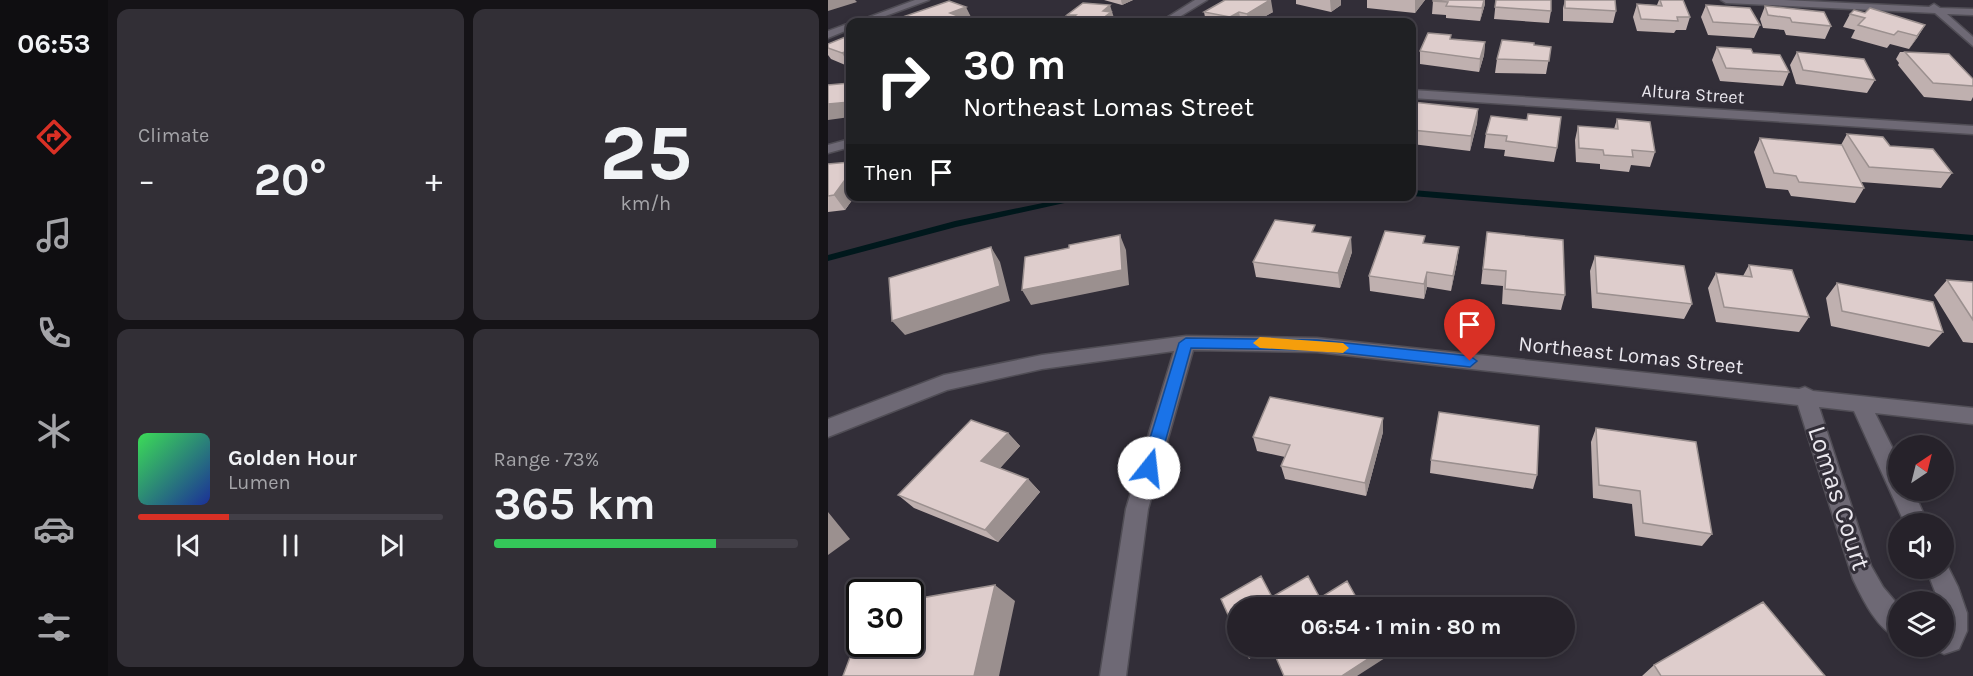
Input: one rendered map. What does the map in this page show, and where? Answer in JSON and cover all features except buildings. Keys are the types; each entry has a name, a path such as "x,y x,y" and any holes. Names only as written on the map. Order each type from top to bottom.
{"street":[{"path":"872,18 924,0"},
{"path":"1172,18 1202,0"},
{"path":"1726,0 1973,12"},
{"path":"1926,0 1973,43"},
{"path":"828,35 846,28"},
{"name":"Altura Street","path":"1416,94 1973,130"},
{"path":"828,149 846,144"},
{"path":"1113,676 1137,509 1186,343"},
{"name":"Northeast Lomas Street","path":"828,428 944,383 1042,362 1186,343 1317,345 1805,395 1973,416"},
{"name":"Lomas Court","path":"1805,395 1861,571 1874,596 1888,615"},
{"path":"1860,402 1888,461"},
{"path":"1954,611 1957,629 1954,634"}],"waterway":[{"path":"1416,193 1973,238"},
{"path":"828,258 955,224 1068,201"}],"slow traffic":[{"path":"1260,343 1343,348"}],"route":[{"path":"1149,468 1186,343 1246,342 1317,345 1470,361"}]}
